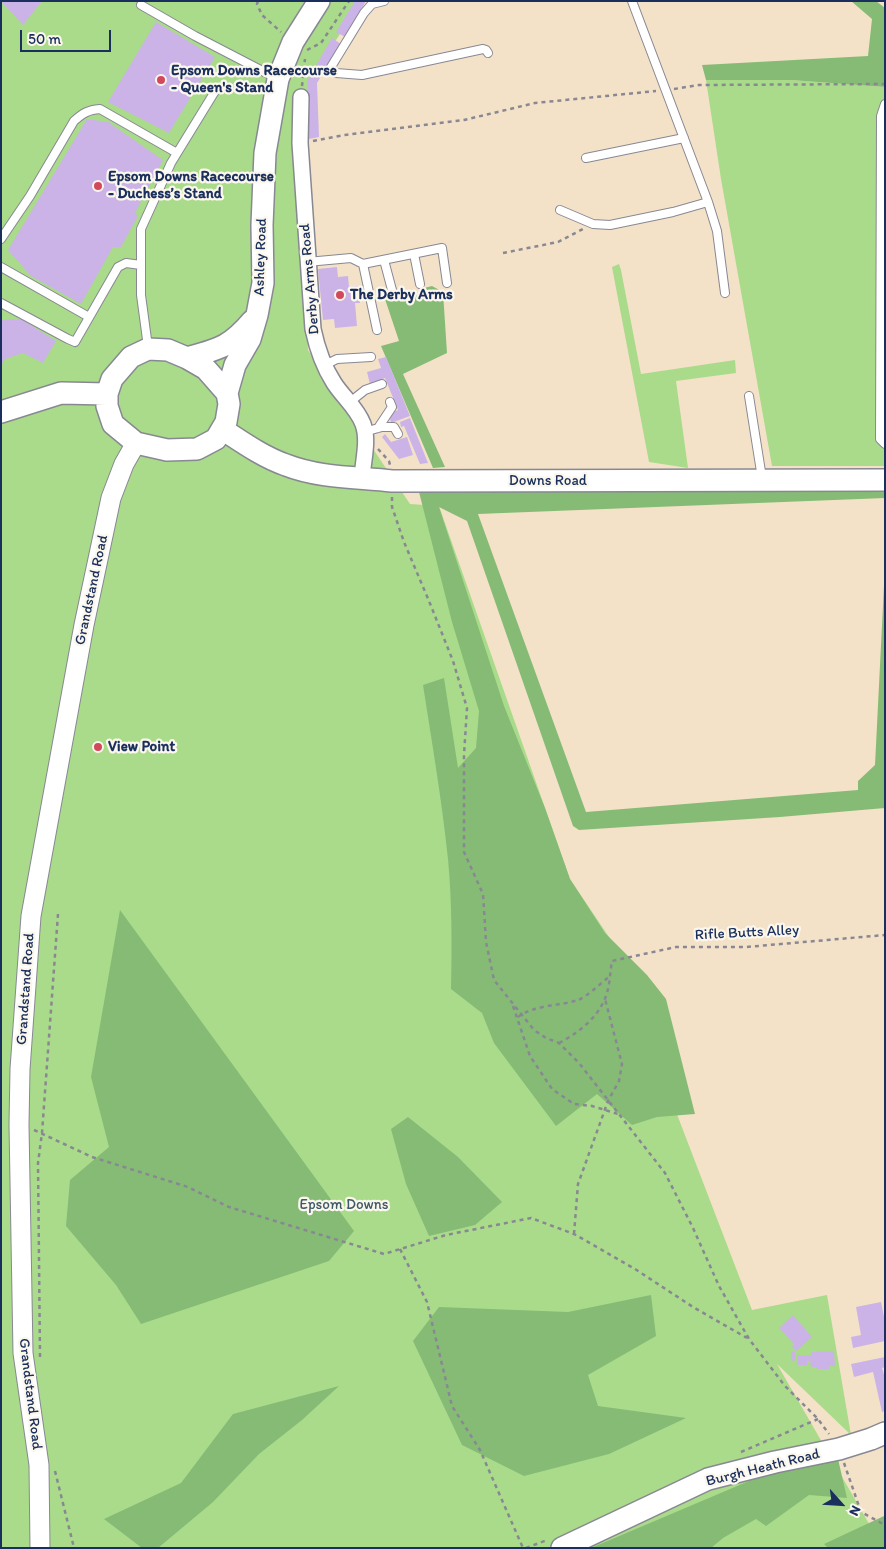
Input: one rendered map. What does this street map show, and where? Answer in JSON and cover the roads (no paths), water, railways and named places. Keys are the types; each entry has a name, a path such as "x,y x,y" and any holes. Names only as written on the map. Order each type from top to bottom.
{"main road":[{"name":"Ashley Road","path":"227,393 235,365 250,339 263,283 262,225 265,153 278,79 293,42 319,1"},
{"name":"Ashley Road","path":"187,358 220,348 239,336 257,315"},
{"path":"148,349 168,350 187,358 206,369 227,393 229,404 226,422 216,439 197,449 166,450 136,443 113,424 107,406 107,394 112,379 131,357 148,349"},
{"path":"1,412 61,393 107,394"},
{"name":"Downs Road","path":"222,429 286,466 323,475 392,481 885,480"},
{"name":"Burgh Heath Road","path":"562,1548 708,1480 775,1462 839,1449 885,1433"}],"street":[{"name":"Derby Arms Road","path":"300,97 300,143 307,262 316,348 334,383 350,402 369,434 362,478"},
{"name":"Grandstand Road","path":"40,1548 39,1465 23,1353 19,1125 20,1068 30,916 84,625 110,505 124,464 136,443"}],"lane":[{"path":"384,1 372,4 364,13 331,67 336,73 362,75 483,49 488,54"},
{"path":"632,1 708,202 717,232 725,292"},
{"path":"141,5 195,36 278,79"},
{"path":"148,349 141,295 141,229 171,163 217,88"},
{"path":"885,104 881,116 883,311 880,439 885,444"},
{"path":"1,239 30,196 74,121 82,113 100,109 177,153"},
{"path":"586,158 684,138"},
{"path":"560,210 593,224 610,225 673,212 708,202"},
{"path":"307,262 351,258 363,264 442,248 447,283"},
{"path":"414,254 420,284"},
{"path":"384,260 392,290"},
{"path":"1,303 75,342 118,267 126,263 141,266"},
{"path":"363,264 377,330"},
{"path":"1,267 89,317"},
{"path":"325,365 337,359 371,357"},
{"path":"350,402 365,390 382,384"},
{"path":"749,396 762,480"},
{"path":"369,434 392,407 390,402"},
{"path":"369,434 394,426 398,434"}],"place":[{"name":"Epsom Downs Racecourse - Queen's Stand","path":"161,80"},
{"name":"Epsom Downs Racecourse - Duchess’s Stand","path":"98,186"},
{"name":"The Derby Arms","path":"340,295"},
{"name":"View Point","path":"98,747"}],"park label":[{"name":"Epsom Downs","path":"344,1205"}]}
